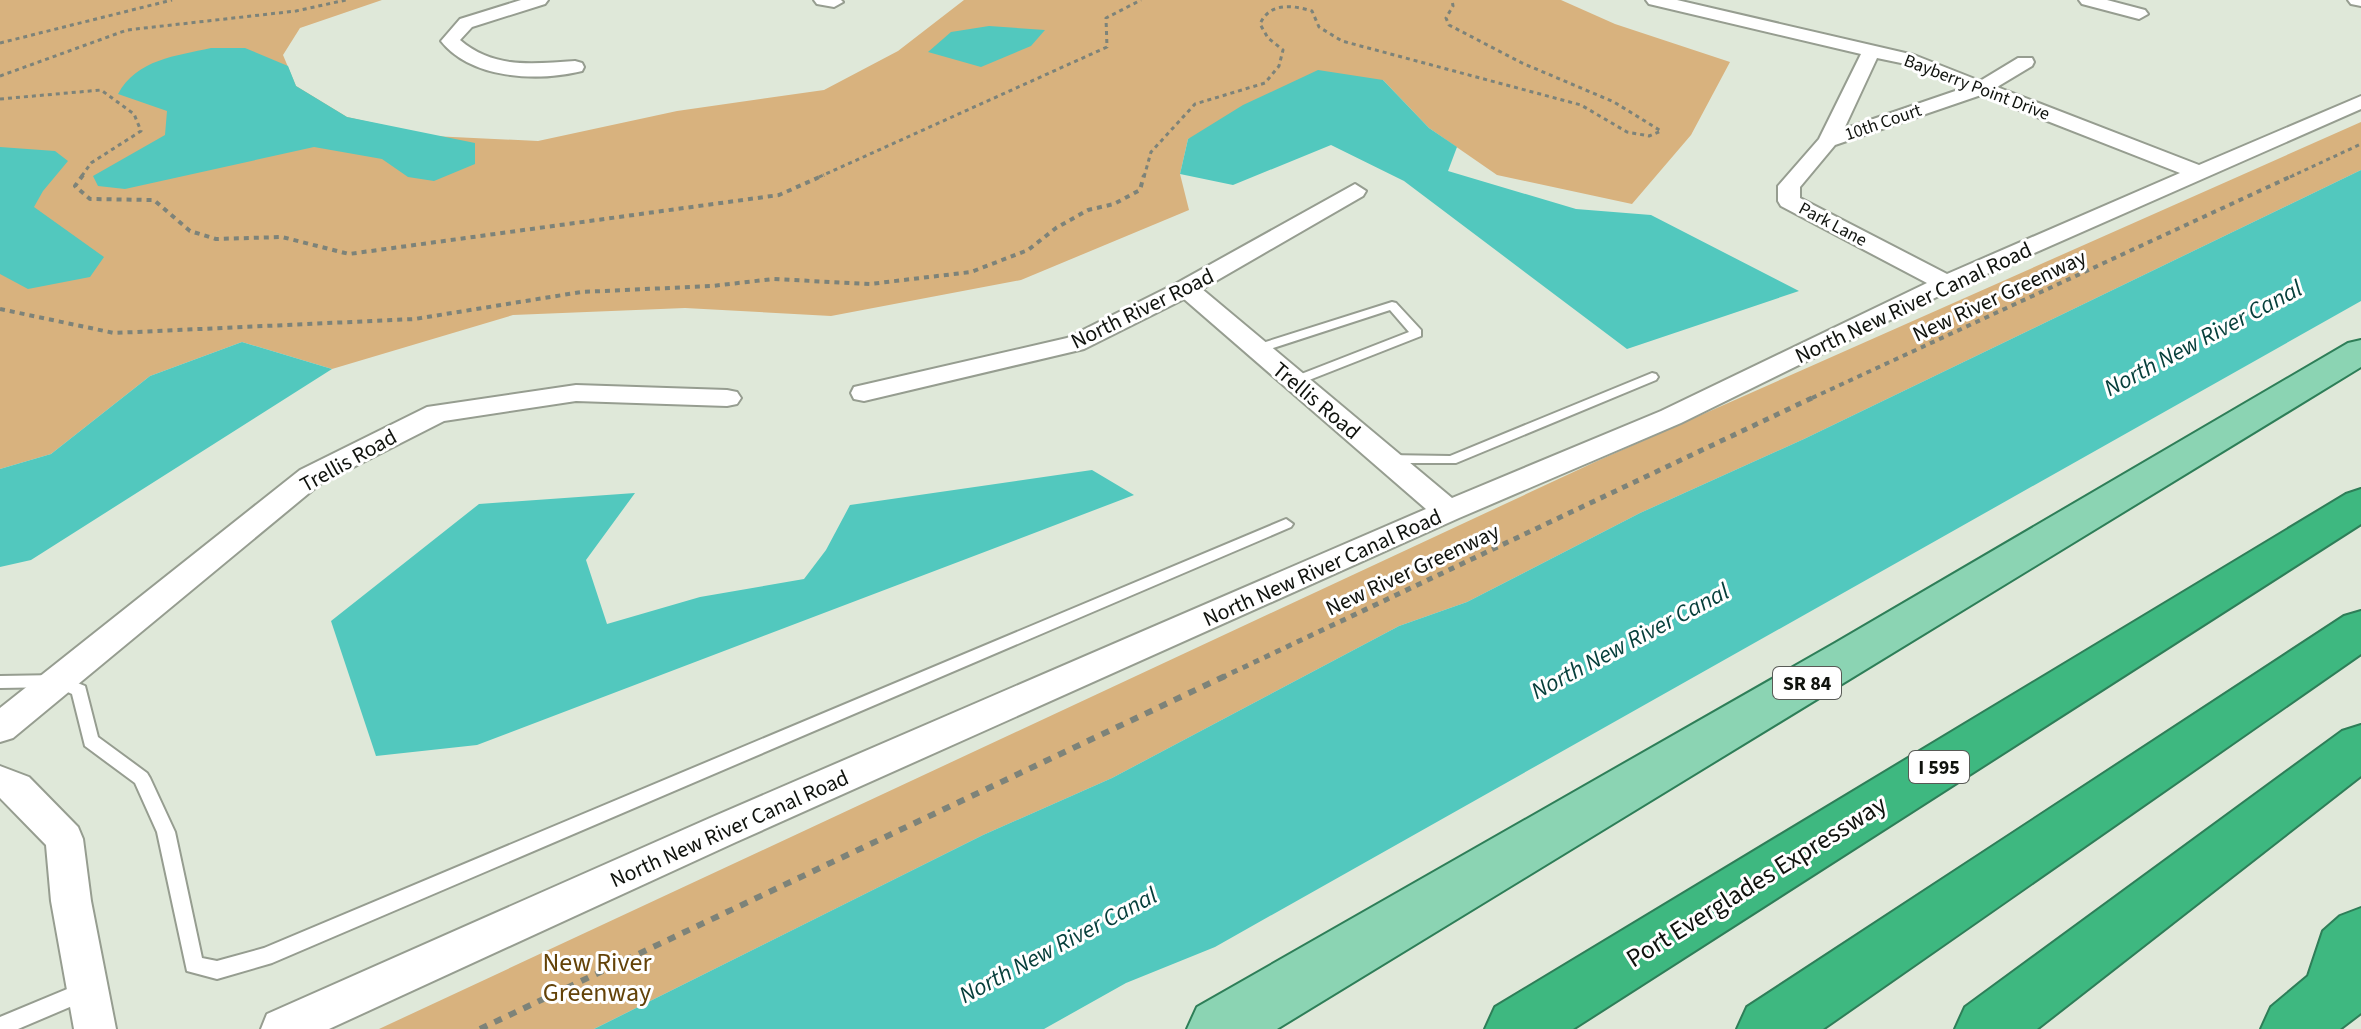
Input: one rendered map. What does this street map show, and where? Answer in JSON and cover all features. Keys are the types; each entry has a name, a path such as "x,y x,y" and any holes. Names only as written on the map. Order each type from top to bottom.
{"highway":[{"name":"Port Everglades Expressway","path":"1517,1029 2361,504"},
{"path":"1769,1029 2361,629"},
{"path":"1987,1029 2361,746"},
{"path":"2329,1002 2344,951 2361,935"}],"main road":[{"name":"SR 84","path":"1219,1029 1852,656 2361,351"}],"street":[{"path":"539,0 466,23 450,41 465,56 490,67 520,71 575,67"},
{"name":"Bayberry Point Drive","path":"1655,0 1907,59 2200,173"},
{"path":"2088,0 2139,14"},
{"name":"Park Lane","path":"1871,51 1828,141 1789,186 1789,201 1946,283"},
{"name":"10th Court","path":"1828,141 1982,88 2025,62"},
{"name":"North New River Canal Road","path":"282,1029 1448,511 1671,417 1946,283 2361,102"},
{"name":"North River Road","path":"864,393 1075,344 1186,288 1355,191"},
{"name":"Trellis Road","path":"1186,288 1448,511"},
{"name":"Trellis Road","path":"0,728 310,477 437,413 576,393 727,398"},
{"path":"0,781 16,788 64,839 71,901 91,1010"}],"lane":[{"path":"1257,349 1392,305 1417,333 1295,381"},
{"path":"1387,459 1451,460 1652,377"},
{"path":"0,682 58,681 79,690 91,741 141,778 166,832 194,965 217,970 265,957 1286,524"},
{"path":"0,1027 91,1010"}],"path":[{"path":"0,43 172,0"},
{"path":"0,76 93,41 142,27 241,19 346,0"},
{"path":"0,99 101,90 134,114 141,131 91,163 75,186 90,199 154,200 190,231 216,239 282,237 349,254 779,195 1107,47 1106,18 1141,0"},
{"path":"0,309 114,333 415,319 581,292 712,286 773,279 870,284 971,272 1028,250 1056,228 1088,210 1114,204 1140,190 1151,152 1195,104 1265,83 1279,66 1283,50 1268,38 1260,24 1263,16 1274,8 1295,6 1312,11 1319,27 1342,41 1581,105 1627,132 1649,136 1661,131 1630,108 1577,83 1533,69 1449,25 1446,18 1453,6 1452,0"},
{"name":"New River Greenway","path":"480,1029 1715,444 2361,144"}],"green space":[{"path":"0,0 382,0 300,28 283,55 296,86 347,117 432,136 538,141 677,111 824,90 898,51 964,0 1561,0 1615,24 1730,62 1691,135 1632,204 1497,175 1429,128 1383,80 1188,139 1180,174 1189,210 1021,280 831,316 685,308 513,315 332,369 242,342 150,376 51,454 0,469"},
{"name":"New River Greenway","path":"2361,122 2361,170 1804,439 1640,513 1467,602 1399,626 1112,778 983,835 594,1029 379,1029 1595,462"}],"water":[{"path":"989,26 1045,30 1031,46 981,67 928,52 951,32"},
{"path":"211,48 245,48 288,66 296,86 347,117 475,143 475,164 434,181 408,177 382,159 314,147 125,189 98,186 93,176 165,135 167,111 118,94 126,82 158,61"},
{"path":"1318,70 1383,80 1429,128 1457,147 1448,171 1576,209 1651,215 1799,291 1627,349 1404,181 1331,145 1233,185 1180,174 1188,139 1243,105"},
{"path":"0,147 55,151 68,161 34,207 104,257 90,277 28,289 0,274"},
{"name":"North New River Canal","path":"2361,170 2361,301 1215,947 1126,983 1044,1029 594,1029 983,835 1112,778 1399,626 1467,602 1640,513 1804,439"},
{"path":"242,342 332,369 31,560 0,567 0,469 51,454 150,376"},
{"path":"1092,470 1134,495 477,745 376,756 331,621 479,504 635,493 586,560 607,624 700,597 804,579 826,550 850,505"}]}
